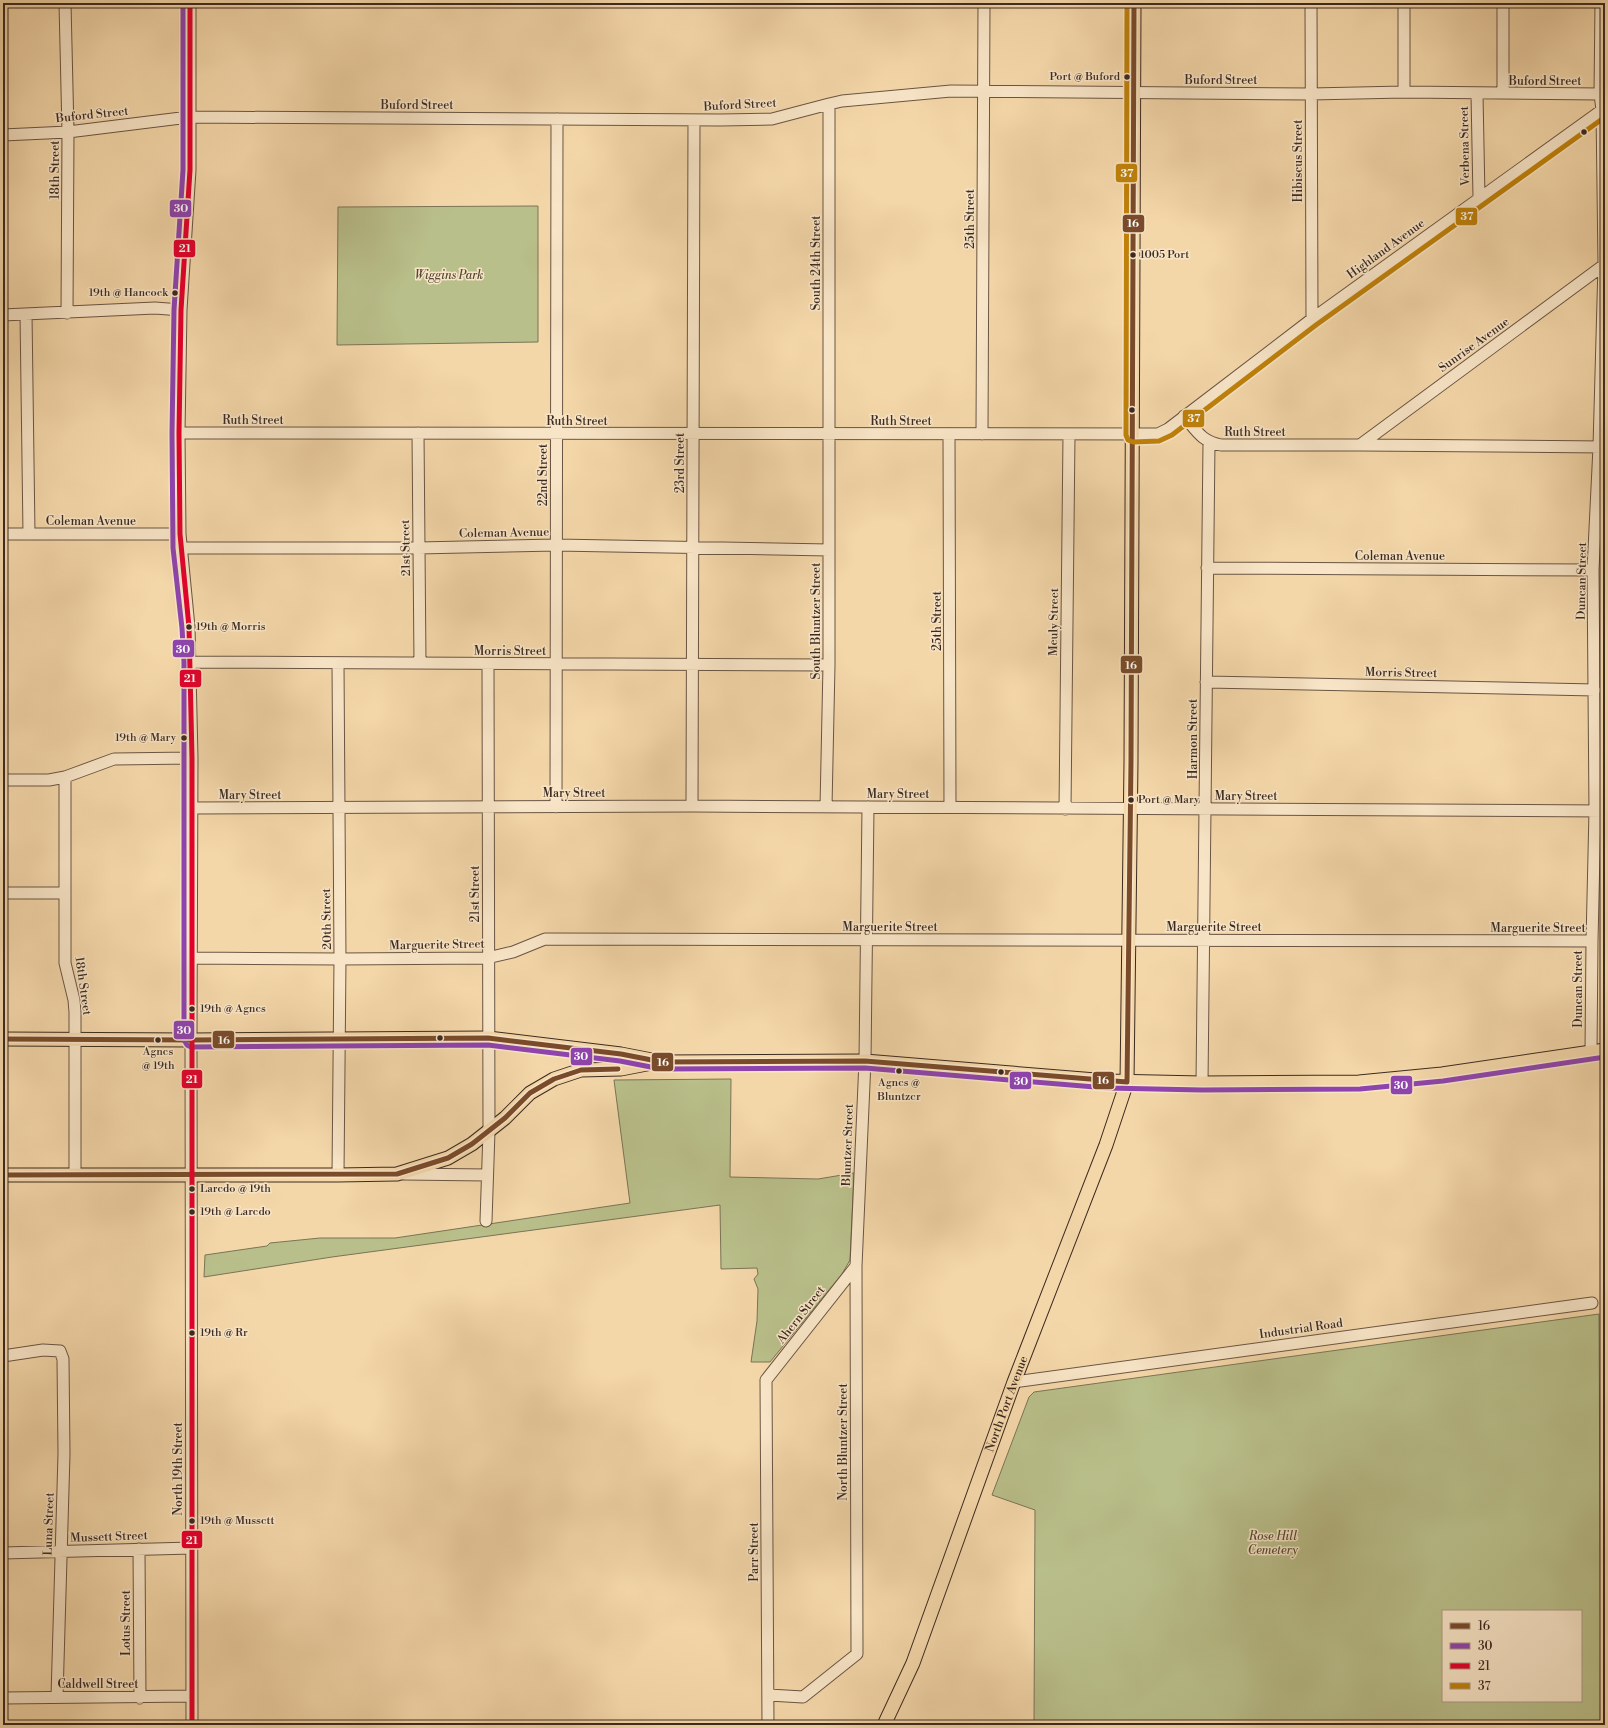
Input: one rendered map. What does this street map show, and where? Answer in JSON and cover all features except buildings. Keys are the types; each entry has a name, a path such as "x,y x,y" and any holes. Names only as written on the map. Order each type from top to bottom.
{"main road":[{"name":"North Port Avenue","path":"884,1725 913,1663 1014,1382 1106,1145 1127,1082 1131,809 1134,3"},
{"path":"3,1039 191,1040 488,1038 621,1054 662,1062"},
{"path":"3,1174 397,1174 448,1158 472,1144 505,1118 530,1092 554,1079 581,1070 620,1069 662,1062 865,1061 1127,1082 1360,1082 1404,1079 1605,1050"}],"street":[{"name":"18th Street","path":"65,3 68,132 67,313"},
{"name":"North 19th Street","path":"190,3 190,170 180,310 179,433 180,548 189,626 192,758 192,1725"},
{"name":"25th Street","path":"982,434 984,3"},
{"name":"Hibiscus Street","path":"1311,3 1312,319"},
{"path":"1404,3 1404,92"},
{"path":"1503,3 1503,93"},
{"name":"Duncan Street","path":"1591,1052 1592,941 1600,811 1595,690 1594,570 1602,447 1604,109 1600,94 1601,3"},
{"name":"Buford Street","path":"3,135 68,132 189,117 694,120 772,119 842,101 951,91 1311,94 1404,92 1477,94 1600,94"},
{"name":"Verbena Street","path":"1477,94 1479,198"},
{"name":"South 24th Street","path":"829,434 830,104"},
{"name":"Highland Avenue","path":"1184,416 1312,319 1604,109"},
{"name":"22nd Street","path":"556,806 557,118"},
{"name":"23rd Street","path":"692,806 694,120"},
{"name":"Sunrise Avenue","path":"1360,444 1604,265"},
{"path":"3,316 155,308 180,310"},
{"path":"26,314 30,534"},
{"name":"Ruth Street","path":"179,433 1133,435 1158,434 1168,429 1184,416 1209,443 1221,445 1360,444 1602,447"},
{"name":"21st Street","path":"418,433 420,663"},
{"name":"South Bluntzer Street","path":"826,808 829,665 829,434"},
{"name":"25th Street","path":"950,434 950,807"},
{"name":"Meuly Street","path":"1065,809 1069,435"},
{"name":"Harmon Street","path":"1202,1083 1209,443"},
{"name":"Coleman Avenue","path":"3,534 180,534"},
{"name":"Coleman Avenue","path":"180,548 418,548 556,545 829,550"},
{"name":"Coleman Avenue","path":"1207,568 1594,570"},
{"name":"Morris Street","path":"191,662 829,665"},
{"name":"20th Street","path":"338,663 340,959 338,1039 338,1175"},
{"name":"21st Street","path":"486,1221 489,1131 488,664"},
{"name":"Morris Street","path":"1206,682 1595,690"},
{"path":"3,780 49,780 65,777 114,759 192,758"},
{"name":"18th Street","path":"65,777 65,963 74,1000 75,1175"},
{"name":"Mary Street","path":"192,808 692,806 826,808 950,807 1065,809 1600,811"},
{"path":"865,1061 868,807"},
{"path":"3,893 65,893"},
{"name":"Marguerite Street","path":"191,958 488,958 513,952 545,939 1592,941"},
{"name":"Bluntzer Street","path":"858,1229 865,1061"},
{"path":"397,1174 487,1175"},
{"name":"North Bluntzer Street","path":"768,1695 803,1697 857,1654 856,1266 858,1229"},
{"name":"Ahern Street","path":"766,1380 856,1266"},
{"name":"Industrial Road","path":"1014,1382 1592,1303"},
{"name":"Luna Street","path":"3,1356 43,1350 60,1351 63,1359 64,1454 57,1698"},
{"name":"Parr Street","path":"766,1380 768,1725"},
{"name":"Mussett Street","path":"3,1553 192,1548"},
{"name":"Lotus Street","path":"139,1549 140,1698"},
{"name":"Caldwell Street","path":"3,1698 140,1698 192,1696"}],"green space":[{"name":"Wiggins Park","path":"538,206 538,342 337,345 338,207"},
{"path":"731,1079 730,1177 818,1179 854,1173 850,1260 842,1274 770,1362 751,1362 757,1321 758,1289 754,1279 758,1274 757,1268 721,1269 720,1205 332,1257 204,1277 205,1255 267,1246 270,1243 320,1238 395,1238 630,1203 614,1080"},
{"name":"Rose Hill Cemetery","path":"1599,1314 1601,1725 1034,1725 1035,1510 992,1495 1029,1397 1034,1392"}],"transit line":[{"name":"30","path":"183,3 183,170 174,310 172,433 173,548 182,628 184,662 184,1040 187,1045 191,1047 488,1045 620,1061 661,1069 865,1068 1107,1088 1202,1090 1360,1089 1443,1081 1605,1057"},
{"name":"21","path":"190,3 190,170 181,310 179,433 180,534 189,627 192,758 192,1725"},
{"name":"37","path":"1127,3 1126,435 1128,440 1133,442 1159,441 1172,435 1316,325 1605,117"},
{"name":"16","path":"3,1039 191,1040 488,1038 621,1054 662,1062 865,1061 1127,1082 1131,762 1134,3"},
{"name":"16","path":"3,1175 397,1174 448,1158 472,1144 505,1118 530,1093 554,1079 581,1070 618,1069"}],"place":[{"name":"Port @ Buford","path":"1127,77"},
{"name":"1005 Port","path":"1133,255"},
{"name":"19th @ Hancock","path":"175,293"},
{"name":"19th @ Morris","path":"189,627"},
{"name":"19th @ Mary","path":"184,738"},
{"name":"Port @ Mary","path":"1131,800"},
{"name":"19th @ Agnes","path":"192,1009"},
{"name":"Agnes @ 19th","path":"158,1040"},
{"name":"Agnes @ Bluntzer","path":"899,1071"},
{"name":"Laredo @ 19th","path":"192,1189"},
{"name":"19th @ Laredo","path":"192,1212"},
{"name":"19th @ Rr","path":"192,1333"},
{"name":"19th @ Mussett","path":"192,1521"}]}
